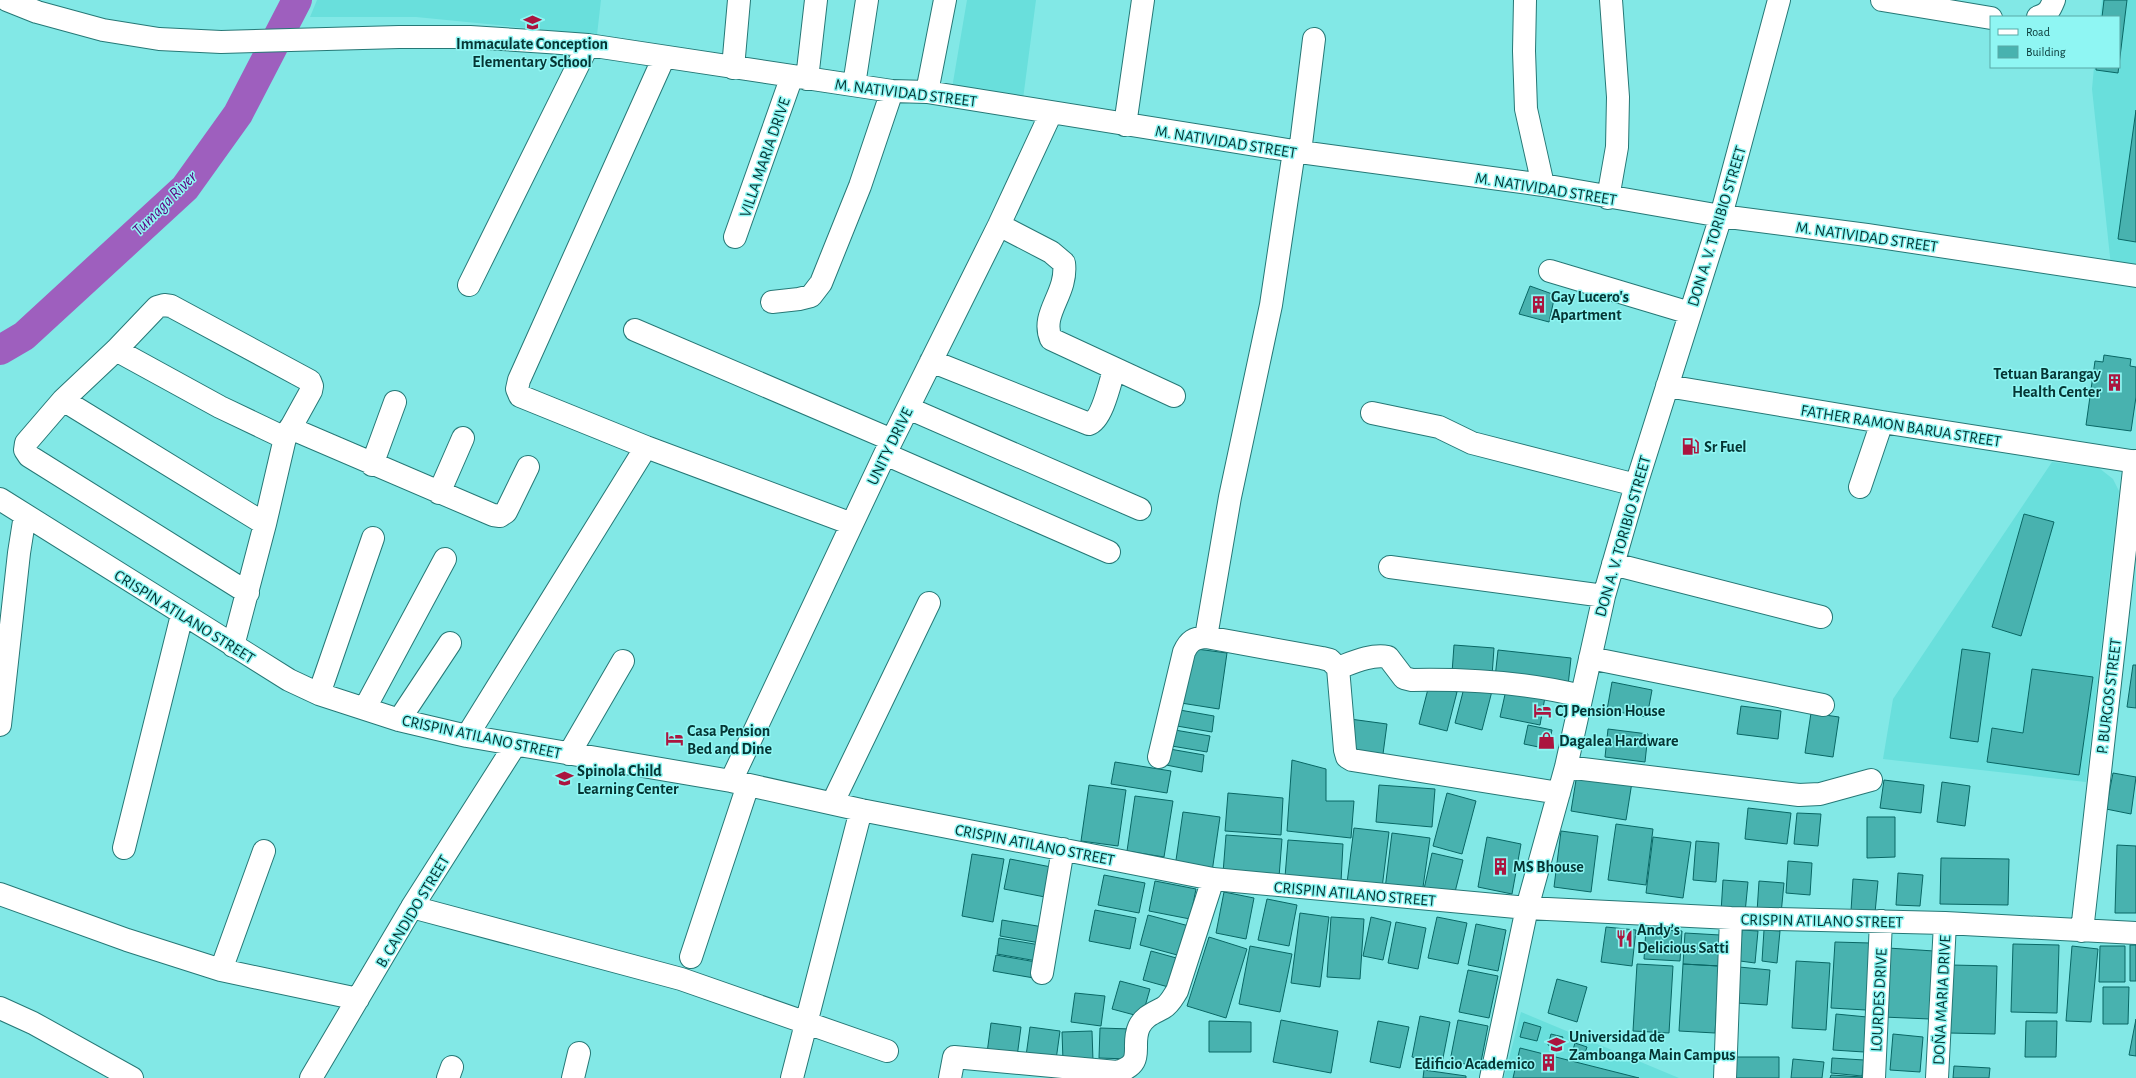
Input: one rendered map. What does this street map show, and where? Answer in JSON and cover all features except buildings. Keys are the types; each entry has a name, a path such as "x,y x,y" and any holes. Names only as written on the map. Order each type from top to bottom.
{"street":[{"name":"M. NATIVIDAD STREET","path":"7,0 40,6 103,30 160,39 221,42 470,37 588,45 892,91 927,92 1297,152 1543,185 1608,198 1721,216 1867,235 2136,276"},
{"path":"733,68 739,0"},
{"name":"VILLA MARIA DRIVE","path":"736,237 800,78 816,0"},
{"path":"854,85 867,0"},
{"path":"927,92 945,0"},
{"path":"1125,125 1143,0"},
{"path":"1526,0 1524,51 1526,109 1543,185"},
{"path":"1608,198 1617,147 1618,104 1610,0"},
{"name":"DON A. V. TORIBIO STREET","path":"1492,1078 1527,908 1566,766 1604,596 1636,485 1721,216 1779,0"},
{"path":"1882,0 1990,18"},
{"path":"2041,16 2050,11 2054,0"},
{"path":"1206,636 1230,496 1271,305 1297,152 1314,39"},
{"path":"469,285 588,45"},
{"path":"664,57 517,389 520,396 539,405 646,447 852,524"},
{"path":"772,302 811,296 821,283 860,186 892,91"},
{"name":"UNITY DRIVE","path":"690,957 740,783 852,524 888,447 999,225 1051,113"},
{"path":"999,225 1051,252 1064,263 1066,275 1047,325 1051,339 1114,370 1174,396"},
{"path":"1550,271 1690,313"},
{"path":"233,646 248,593 287,433 312,391 312,386 310,381 171,306 164,305 157,307 116,350 63,400 26,442 25,450 29,456 248,593"},
{"path":"635,330 888,447 1109,552"},
{"path":"116,350 220,407 500,516 506,512 528,467"},
{"path":"931,361 1089,424 1093,423 1100,414 1114,370"},
{"name":"FATHER RAMON BARUA STREET","path":"1667,386 2135,462"},
{"path":"63,400 265,524"},
{"path":"372,465 396,402"},
{"path":"908,408 1140,509"},
{"path":"1372,413 1439,427 1472,443 1636,485"},
{"path":"1860,487 1882,422"},
{"path":"439,493 463,438"},
{"path":"467,736 646,447"},
{"name":"P. BURGOS STREET","path":"2082,931 2135,462"},
{"name":"CRISPIN ATILANO STREET","path":"0,499 182,615 289,680 320,694 399,720 467,736 740,783 833,802 861,810 1213,879 1527,908 1731,918 1945,923 2136,933"},
{"path":"0,725 19,554 25,515"},
{"path":"320,694 373,538"},
{"path":"364,708 445,559"},
{"path":"1613,564 1821,617"},
{"path":"1390,567 1604,596"},
{"path":"833,802 929,603"},
{"path":"124,848 182,615"},
{"path":"1159,757 1184,652 1188,644 1196,638 1206,636 1330,660 1338,668 1345,750 1347,757 1352,760 1559,793"},
{"path":"399,720 450,644"},
{"path":"1338,668 1372,656 1381,656 1388,657 1404,678 1412,680 1488,681 1544,688 1581,696"},
{"path":"1590,658 1823,705"},
{"path":"569,754 623,662"},
{"name":"B. CANDIDO STREET","path":"311,1078 412,908 515,745"},
{"path":"1566,766 1799,795 1820,794 1871,780"},
{"path":"792,1078 861,810"},
{"path":"1042,973 1063,849"},
{"path":"221,970 264,851"},
{"path":"950,1078 954,1057 1035,1071 1116,1075 1126,1069 1135,1060 1139,1027 1147,1016 1170,1002 1177,991 1213,879"},
{"path":"0,894 127,940 221,970 358,999"},
{"path":"412,908 681,980 887,1051"},
{"path":"1725,1078 1731,918"},
{"name":"LOURDES DRIVE","path":"1874,1078 1881,921"},
{"name":"DOÑA MARIA DRIVE","path":"1937,1078 1945,923"},
{"path":"0,1008 39,1026 132,1078"},
{"path":"573,1078 579,1053"}],"shaded area":[{"name":"Immaculate Conception Elementary School","path":"317,0 601,0 597,35 416,17 310,17"},
{"path":"967,0 1036,0 1023,99 952,88"},
{"path":"2102,0 2136,0 2136,269 2111,266 2092,89 2094,68 2120,68 2120,16 2100,16"},
{"path":"2052,462 2099,468 2113,479 2119,491 2086,782 1883,759 1893,699"},
{"name":"Universidad de Zamboanga Main Campus","path":"1521,1012 1679,1078 1504,1078"}],"waterway":[{"name":"Tumaga River","path":"0,350 24,336 185,188 238,114 297,0"}],"place":[{"name":"Immaculate Conception Elementary School","path":"532,22"},
{"name":"Gay Lucero's Apartment","path":"1538,305"},
{"name":"Tetuan Barangay Health Center","path":"2114,382"},
{"name":"Sr Fuel","path":"1691,446"},
{"name":"CJ Pension House","path":"1542,710"},
{"name":"Casa Pension Bed and Dine","path":"674,739"},
{"name":"Dagalea Hardware","path":"1546,740"},
{"name":"Spinola Child Learning Center","path":"564,779"},
{"name":"MS Bhouse","path":"1500,866"},
{"name":"Andy’s Delicious Satti","path":"1624,938"},
{"name":"Universidad de Zamboanga Main Campus","path":"1556,1045"},
{"name":"Edificio Academico","path":"1548,1063"}]}
